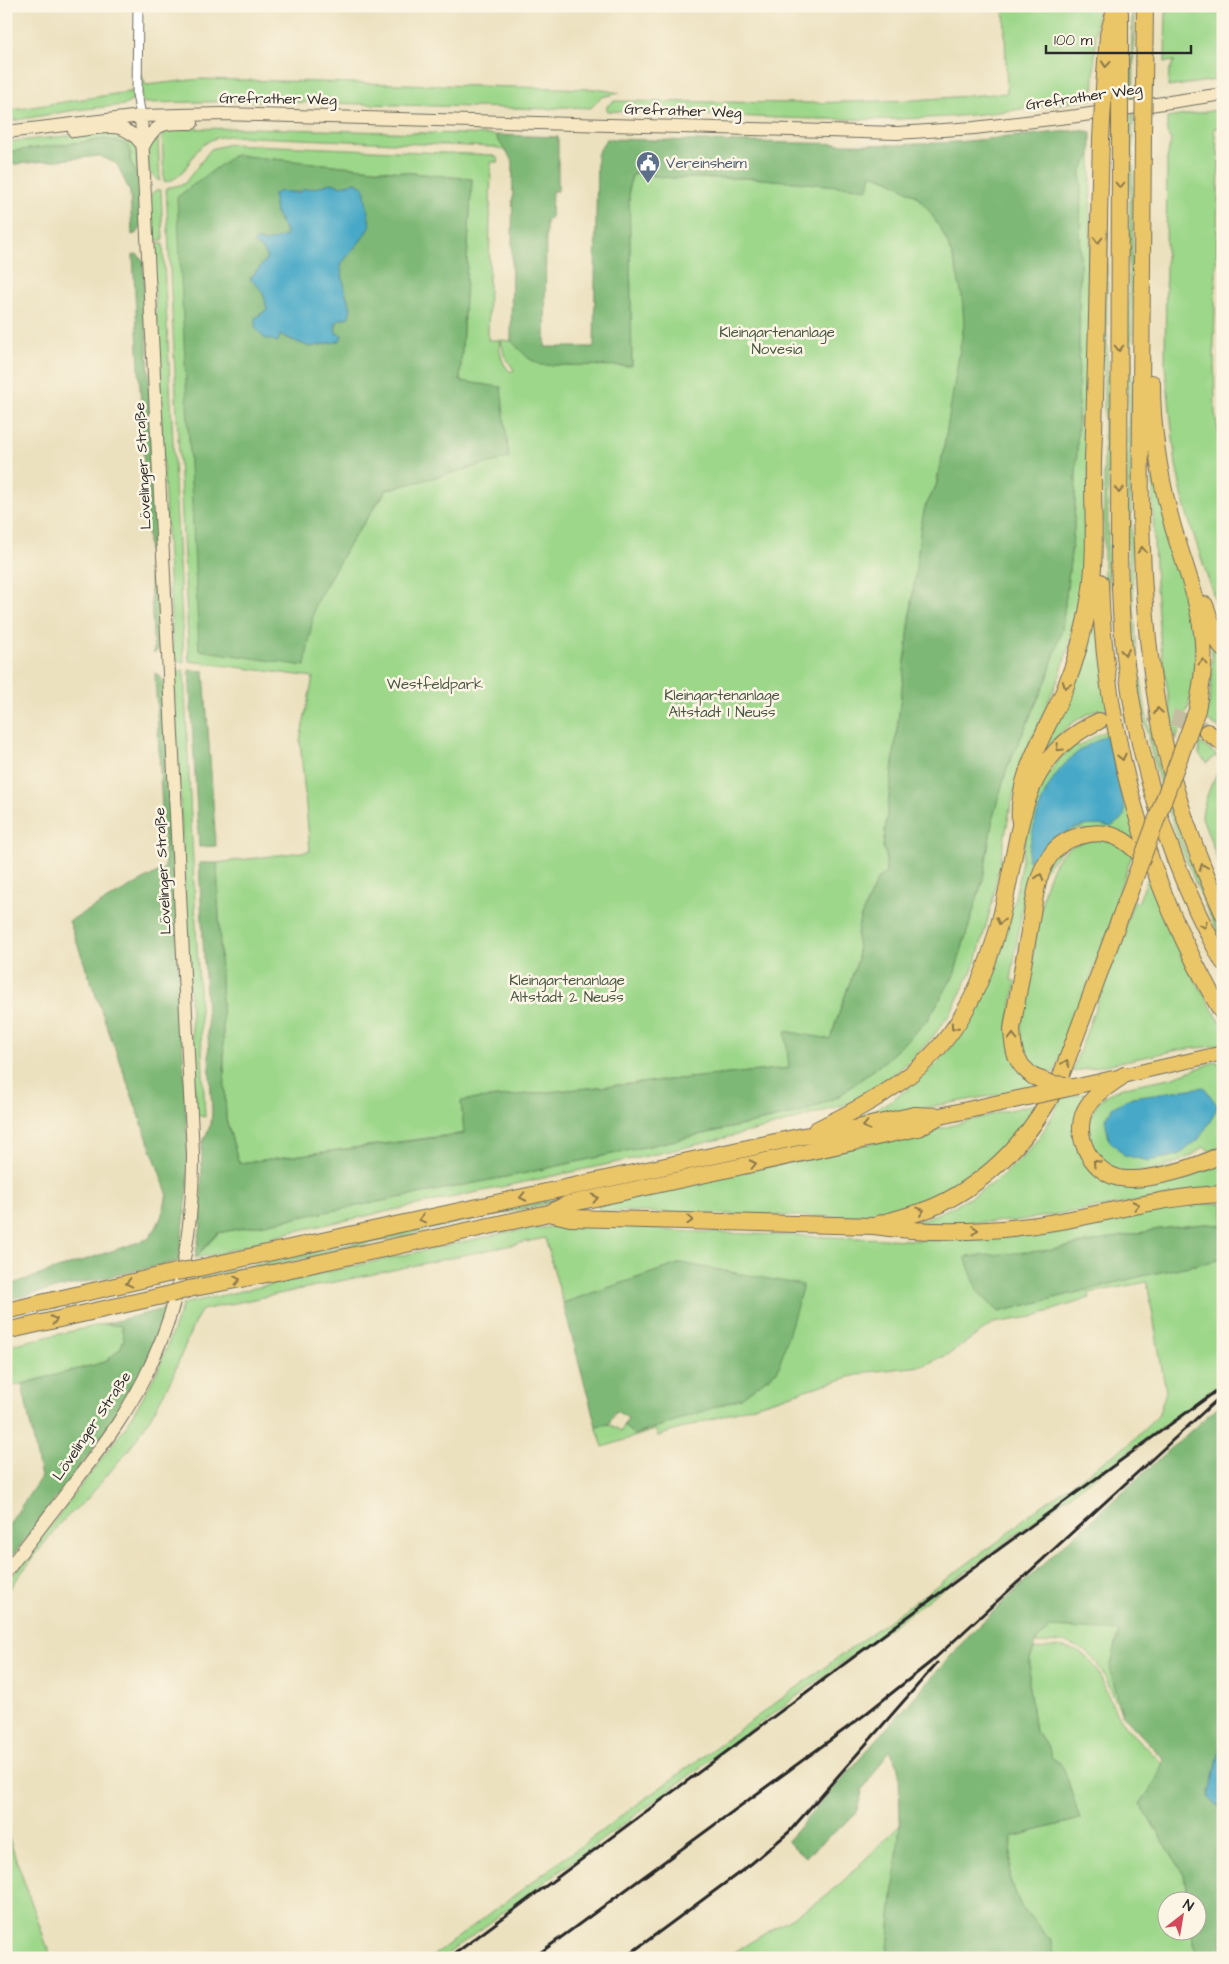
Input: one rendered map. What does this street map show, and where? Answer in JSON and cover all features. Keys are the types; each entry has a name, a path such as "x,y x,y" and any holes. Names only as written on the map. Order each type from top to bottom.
{"highway":[{"path":"1116,6 1108,35 1112,87 1120,137 1119,554 1121,614 1127,670 1136,728 1167,836 1189,893 1223,962"},
{"path":"1020,822 1018,804 1038,746 1064,690 1085,626 1090,594 1096,413 1101,139 1112,87 1120,6"},
{"path":"1145,6 1142,277 1142,552 1151,668 1160,726 1172,776 1188,827 1223,913"},
{"path":"874,1226 936,1206 990,1173 1031,1130 1048,1104 1059,1081 1197,710 1203,676 1203,641 1195,598 1173,526 1155,441 1152,399 1152,316 1142,277"},
{"path":"1152,399 1180,523 1208,617 1223,649"},
{"path":"1096,413 1099,565 1104,654 1111,703 1122,757 1153,868 1167,905 1186,947 1223,1014"},
{"path":"803,1136 858,1109 893,1088 913,1073 951,1032 966,1010 993,948 1006,898 1020,822 1029,795 1039,774 1052,755 1071,737 1099,721"},
{"path":"1207,732 1223,743"},
{"path":"1078,1086 1052,1084 1034,1078 1017,1062 1013,1046 1012,1029 1037,887 1047,860 1059,845 1070,838 1094,833 1120,838 1133,846 1153,868"},
{"path":"1124,1075 1096,1096 1088,1106 1082,1119 1085,1150 1093,1162 1105,1172 1118,1178 1134,1179 1149,1177 1196,1166 1223,1153"},
{"path":"6,1311 176,1272 803,1136 849,1130 914,1115 940,1116 1078,1086"},
{"path":"6,1330 189,1289 277,1272 549,1213 568,1204 918,1128 940,1116"},
{"path":"549,1213 570,1218 874,1226 901,1230 970,1231 1016,1228 1154,1202 1200,1195 1223,1194"}],"main road":[{"path":"1078,1086 1218,1054"}],"street":[{"path":"138,6 137,94 140,116"},
{"name":"Grefrather Weg","path":"6,132 140,116 222,114 897,133 1030,122 1223,94"},
{"path":"47,126 72,131 116,127 126,129 132,132 143,147 154,129 161,125 266,122 278,115"},
{"name":"Lövelinger Straße","path":"6,1572 95,1455 120,1419 143,1379 161,1343 170,1317 185,1259 190,1226 193,1154 140,116"}],"green space":[{"path":"1004,6 1097,6 1093,99 969,115 888,119 808,119 607,111 607,106 614,101 808,103 914,100 1007,93"},
{"path":"1132,6 1134,6 1131,509 1132,572 1139,665 1149,727 1163,782 1180,835 1200,887 1223,938 1223,943 1188,865 1160,784 1146,728 1139,689 1130,611 1127,492"},
{"path":"1166,6 1223,6 1223,79 1168,87 1169,72 1175,61 1165,62"},
{"path":"140,72 146,85 200,79 597,89 620,93 601,97 591,108 565,107 547,109 253,101 144,103 141,98"},
{"path":"134,91 133,100 125,105 75,110 6,122 6,111"},
{"path":"1223,109 1223,128 1214,128 1219,164 1214,345 1215,414 1223,456 1223,625 1185,508 1176,465 1165,365 1167,159 1171,140 1167,133 1167,118"},
{"path":"247,128 495,135 508,151 492,147 228,136 219,137 206,143 195,153 178,176 164,182 162,135 168,129"},
{"path":"1079,130 1091,132 1091,154 1081,171 1078,423 1074,528 1062,629 1047,679 1007,768 993,817 983,879 954,975 927,1021 885,1061 839,1096 803,1112 526,1173 218,1233 195,1258 201,1226 202,1144 211,1124 212,1112 199,863 217,863 226,1119 239,1163 464,1134 461,1101 789,1068 785,1031 830,1039 858,959 857,934 860,919 878,878 886,873 886,855 883,848 921,526 925,507 936,486 964,324 962,297 955,263 944,235 930,212 917,196 889,180 871,174 868,189 752,178 672,178 633,173 629,186 632,366 540,365 528,358 511,341 513,162 495,135 558,137 558,191 552,191 551,217 546,221 545,347 594,347 597,154 606,139 897,145 957,142"},
{"path":"117,131 136,146 139,181 130,160 131,153 106,139 6,152 6,142"},
{"path":"152,137 158,137 160,181 155,178 149,168 148,149"},
{"path":"106,139 121,142 130,147 130,160 139,181 143,225 137,233 132,235 130,192 117,164 100,156 6,165 6,152"},
{"path":"229,144 492,155 498,158 499,162 491,162 488,340 499,340 503,362 511,372 514,370 504,355 501,340 511,341 528,358 632,365 629,186 633,173 672,178 752,178 868,188 871,173 915,195 936,220 945,236 958,273 964,309 964,324 950,414 936,486 925,507 921,526 883,848 886,855 886,873 878,878 860,919 857,934 858,959 830,1039 789,1068 468,1100 461,1102 465,1133 239,1163 226,1119 217,863 310,851 300,740 313,677 189,661 166,188 184,184 211,149","holes":["234,155 472,179 460,381 508,457 387,490 348,546 315,604"]},
{"path":"1107,149 1108,592 1104,592 1104,257"},
{"path":"1091,154 1088,538 1082,587 1073,633 1060,675 1024,758 1011,804 992,904 976,962 950,1014 931,1039 909,1062 882,1083 850,1103 778,1125 670,1151 291,1232 218,1254 195,1258 218,1233 526,1173 803,1112 839,1096 885,1061 927,1021 954,975 983,879 993,817 1007,768 1047,679 1062,629 1074,528 1078,423 1081,171"},
{"path":"234,155 472,179 460,381 501,387 509,458 386,490 348,546 315,604 305,666 199,650 177,197","holes":["356,182 363,188 370,225 362,239 340,265 351,308 337,321 336,333 310,347 279,335 255,318 267,310 262,292 250,278 266,261 267,256 263,250 253,243 257,240 266,242 286,237 285,229 276,213 280,191 298,192 329,184 344,186"]},
{"path":"156,190 161,190 163,240 152,241 150,199 152,193"},
{"path":"152,244 163,244 184,662 178,661 173,654"},
{"path":"137,254 143,260 163,640 160,649 154,653 133,255"},
{"path":"1152,458 1189,598 1196,638 1195,675 1188,708 1176,740 1163,662 1158,615"},
{"path":"1094,601 1137,841 1079,829 1034,883 1036,862 1030,861 1011,980 1016,982 1008,1028 1042,1087 939,1105 834,1128 891,1100 926,1074 948,1051 967,1026 982,999 1004,941 1031,815 1044,781 1054,766 1075,744 1079,747 1107,730 1099,709 1074,722 1054,740 1042,756"},
{"path":"1211,636 1223,656 1223,731 1205,719 1212,678"},
{"path":"184,670 205,1117 196,1115 174,679 178,672"},
{"path":"189,670 204,671 216,846 199,847"},
{"path":"155,673 161,677 165,686 188,1154 188,1189 179,1261 6,1300 6,1286 148,1239 161,1217 164,1206 167,1193 69,921 165,868"},
{"path":"1199,742 1221,758 1223,763 1215,756 1207,763 1199,755"},
{"path":"1223,766 1223,885 1219,877 1222,872 1202,817 1209,790"},
{"path":"1102,839 1118,844 1133,853 1119,890 1123,892 1054,1073 1044,1071 1029,1063 1022,1052 1021,1025 1044,891 1052,869 1063,853 1078,844"},
{"path":"1149,875 1187,966 1223,1027 1223,1044 1178,1050 1072,1072 1134,901 1138,903"},
{"path":"1217,1061 1218,1064 1223,1063 1223,1146 1210,1151 1203,1147 1174,1164 1148,1171 1123,1172 1114,1170 1098,1156 1093,1148 1089,1130 1092,1112 1104,1097 1118,1090 1173,1077"},
{"path":"1092,1092 1077,1122 1112,1180 1223,1157 1223,1188 1014,1221 909,1225 957,1205 999,1178 1018,1162 1034,1143 1049,1122 1061,1098"},
{"path":"1040,1103 1017,1138 962,1186 926,1203 883,1214 838,1217 600,1211 597,1204 946,1127"},
{"path":"911,1121 196,1283 196,1278"},
{"path":"1223,1203 1223,1225 1204,1224 1160,1229 1051,1250 999,1312 1146,1275 1223,1259 1223,1382 442,1958 430,1958 716,1746 1004,1537 1027,1516 1129,1444 1158,1416 1166,1392 1147,1282 1089,1293 1090,1298 1032,1317 994,1323 949,1354 922,1366 867,1372 658,1436 655,1430 603,1447 596,1426 609,1424 621,1431 624,1426 634,1435 741,1398 778,1370 681,1263 563,1303 545,1238 202,1310 195,1321 171,1380 131,1447 87,1499 59,1524 6,1593 6,1585 127,1425 158,1370 183,1304 507,1232 577,1224 628,1224 673,1231 955,1240 1013,1236 1186,1205"},
{"path":"1204,1224 1223,1225 1223,1259 1146,1275 999,1312 978,1292 965,1257 1051,1250 1160,1229"},
{"path":"681,1263 803,1285 778,1370 741,1398 634,1435 624,1426 628,1418 616,1411 609,1424 596,1426 563,1303"},
{"path":"167,1308 149,1361 116,1418 6,1565 6,1529 41,1477 22,1384 105,1362 120,1349 124,1339 121,1326 104,1324"},
{"path":"104,1324 121,1325 124,1339 120,1349 105,1362 6,1388 6,1346"},
{"path":"1223,1402 1223,1736 1209,1798 1223,1808 1223,1958 1199,1958 1193,1942 1206,1942 1206,1892 1187,1892 1184,1874 1140,1804 1155,1782 1164,1759 1123,1716 1110,1670 1119,1631 1051,1627 1038,1639 1030,1659 1029,1687 1035,1732 1048,1746 1052,1758 1060,1763 1065,1772 1080,1819 1012,1837 1010,1880 1021,1906 1052,1942 1054,1958 887,1958 900,1825 899,1767 890,1750 863,1789 856,1814 805,1857 787,1841 971,1633 1060,1548"},
{"path":"1051,1627 1119,1630 1110,1670 1123,1716 1102,1671 1084,1651 1072,1645 1056,1643 1036,1644 1038,1639"},
{"path":"1051,1647 1069,1649 1091,1661 1122,1722 1163,1764 1155,1782 1140,1804 1184,1874 1187,1892 1156,1892 1156,1942 1193,1942 1199,1958 1054,1958 1052,1942 1021,1906 1010,1880 1012,1837 1080,1819 1065,1772 1060,1763 1052,1758 1048,1746 1035,1732 1029,1687 1030,1659 1034,1650"},
{"path":"900,1825 887,1958 729,1958 731,1954 819,1901 841,1883"},
{"path":"6,1830 51,1958 6,1958"}],"water":[{"path":"356,182 364,188 370,225 362,239 340,265 351,308 349,317 338,320 335,326 336,333 342,335 340,341 310,347 280,335 278,342 264,338 255,327 255,318 267,310 265,300 260,289 250,279 267,256 263,250 253,243 257,240 266,242 286,236 285,229 276,213 273,195 280,191 298,193 304,189 331,183 342,186"},
{"path":"1108,734 1125,810 1124,817 1111,827 1088,826 1068,831 1052,844 1038,862 1027,860 1037,815 1048,787 1066,763 1078,752"},
{"path":"1204,1087 1218,1106 1199,1139 1179,1155 1148,1161 1124,1155 1109,1140 1105,1119 1113,1107 1132,1097"},
{"path":"1223,1736 1223,1808 1214,1804 1209,1798"}],"tunnel":[{"path":"1101,721 1127,715 1153,714 1178,719 1203,729"}],"railway":[{"path":"449,1958 995,1552 1223,1386"},
{"path":"533,1958 863,1716 932,1661 1223,1394"},
{"path":"624,1958 751,1864 789,1832 937,1663"}],"place":[{"name":"Vereinsheim","path":"648,184"}],"park label":[{"name":"Kleingartenanlage Novesia","path":"777,340"},
{"name":"Westfeldpark","path":"435,684"},
{"name":"Kleingartenanlage Altstadt 1 Neuss","path":"722,704"},
{"name":"Kleingartenanlage Altstadt 2 Neuss","path":"567,988"}]}
